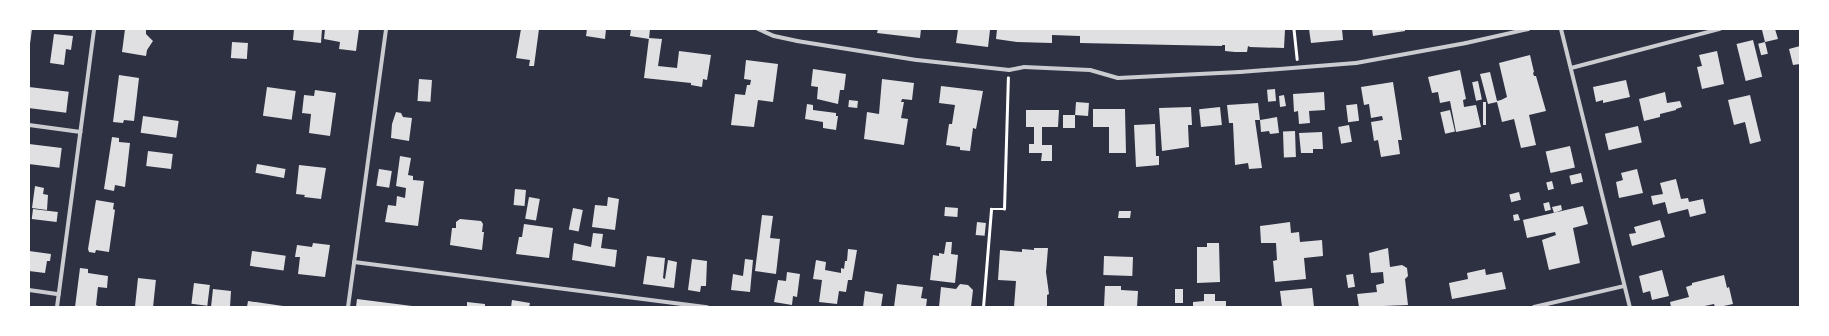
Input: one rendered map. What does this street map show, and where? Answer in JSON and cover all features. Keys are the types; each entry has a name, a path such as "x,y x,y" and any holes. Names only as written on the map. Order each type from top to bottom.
{"street":[{"path":"57,307 94,29"},
{"path":"348,307 386,29"},
{"path":"758,29 774,36 797,41 917,60 1009,70 1024,67 1090,70 1118,78 1240,72 1356,63 1466,43 1528,29"},
{"path":"1561,29 1630,307"},
{"path":"1571,68 1720,29"},
{"path":"29,125 81,132"},
{"path":"354,262 707,307"},
{"path":"1534,307 1624,286"},
{"path":"29,290 59,294"}],"path":[{"path":"1294,29 1297,68"},
{"path":"983,307 991,209 1004,209 1009,70"}],"building":[{"path":"29,29 32,29 30,44 29,44"},
{"path":"125,29 146,29 146,34 153,41 147,50 146,56 122,52"},
{"path":"294,29 322,29 321,43 293,40"},
{"path":"325,29 359,29 356,51 339,49 340,42 324,39"},
{"path":"521,29 539,29 534,66 529,66 530,60 516,58"},
{"path":"587,29 606,29 605,39 586,36"},
{"path":"631,29 650,29 649,39 630,36"},
{"path":"878,29 921,29 920,38 877,33"},
{"path":"958,29 990,30 988,47 956,43"},
{"path":"997,29 1285,30 1284,48 1248,46 1247,52 1235,52 1225,51 1225,45 1080,43 1080,36 1052,35 1052,43 1017,42 996,39"},
{"path":"1309,29 1342,29 1343,40 1311,43"},
{"path":"1372,29 1405,29 1405,31 1373,36"},
{"path":"1775,29 1778,39 1765,42 1762,30"},
{"path":"54,34 73,36 71,50 66,49 64,65 50,63"},
{"path":"649,38 662,39 658,66 677,68 679,51 711,55 707,80 703,79 702,87 691,85 691,83 644,78"},
{"path":"1753,40 1762,77 1746,81 1737,44"},
{"path":"232,42 248,43 247,59 231,58"},
{"path":"1765,42 1768,54 1761,55 1758,44"},
{"path":"1800,46 1800,64 1793,65 1789,49"},
{"path":"1717,51 1724,84 1702,89 1697,67 1702,66 1699,55"},
{"path":"1530,55 1533,73 1534,76 1536,76 1546,111 1529,115 1536,145 1521,148 1514,119 1502,122 1497,102 1488,104 1480,74 1490,72 1497,101 1501,100 1507,97 1499,63"},
{"path":"746,60 778,64 773,102 758,100 754,127 731,125 735,94 745,95 747,85 750,85 751,80 744,79"},
{"path":"813,69 846,74 844,90 840,90 838,104 817,99 818,87 811,86"},
{"path":"1460,70 1466,99 1463,100 1464,107 1476,105 1481,127 1456,132 1450,101 1440,103 1438,92 1432,93 1428,77"},
{"path":"119,75 139,78 134,121 124,120 123,123 113,122"},
{"path":"419,79 432,80 430,102 417,101"},
{"path":"882,79 914,83 912,100 902,99 901,102 904,102 901,118 908,119 904,145 864,139 867,112 879,114"},
{"path":"1626,80 1630,97 1603,103 1603,100 1596,102 1593,87"},
{"path":"1478,81 1482,100 1476,101 1472,82"},
{"path":"1393,82 1402,140 1398,140 1400,154 1381,157 1378,140 1374,141 1371,122 1383,120 1382,116 1371,118 1369,104 1364,105 1361,87"},
{"path":"941,86 983,91 976,129 973,128 970,151 960,150 960,147 946,145 949,124 952,124 955,105 939,103"},
{"path":"29,87 69,92 66,113 29,108"},
{"path":"267,87 296,91 292,120 263,116"},
{"path":"1275,89 1276,101 1268,102 1267,90"},
{"path":"315,90 336,93 330,136 309,133 311,114 302,113 304,95 314,96"},
{"path":"1324,92 1325,110 1309,111 1310,123 1299,124 1298,111 1294,112 1293,94"},
{"path":"1665,92 1667,103 1680,101 1682,107 1660,114 1660,117 1644,121 1639,99"},
{"path":"1284,95 1286,106 1280,107 1279,96"},
{"path":"1750,95 1761,141 1750,144 1745,122 1734,125 1728,100"},
{"path":"849,100 858,101 857,108 848,107"},
{"path":"1076,102 1089,103 1088,116 1075,115"},
{"path":"1483,102 1486,102 1486,125 1483,125"},
{"path":"1258,103 1260,120 1255,120 1262,168 1249,169 1248,163 1235,165 1233,123 1229,123 1227,105"},
{"path":"807,104 813,105 813,110 836,113 836,116 838,116 836,130 823,128 823,122 805,119"},
{"path":"1357,104 1359,121 1348,122 1346,105"},
{"path":"1191,107 1192,125 1188,125 1189,147 1162,151 1159,108"},
{"path":"1220,107 1222,125 1201,127 1199,109"},
{"path":"1093,109 1125,109 1126,153 1109,153 1109,127 1093,127"},
{"path":"1026,110 1059,110 1058,127 1042,127 1042,145 1052,145 1052,161 1041,161 1042,153 1029,153 1029,144 1034,144 1034,127 1026,127"},
{"path":"1450,110 1455,131 1445,134 1440,112"},
{"path":"396,112 401,113 403,117 412,118 409,141 391,138 392,124"},
{"path":"1063,115 1075,115 1075,128 1063,128"},
{"path":"143,116 179,121 176,138 141,133"},
{"path":"1277,117 1279,133 1270,134 1269,131 1261,132 1260,120"},
{"path":"1155,124 1156,156 1159,156 1159,165 1136,167 1134,125"},
{"path":"1349,125 1352,142 1341,144 1338,127"},
{"path":"1638,126 1642,143 1609,150 1605,134"},
{"path":"1283,131 1295,131 1296,157 1284,157"},
{"path":"1322,132 1323,149 1313,149 1313,153 1301,153 1299,133"},
{"path":"112,137 119,138 119,142 130,143 125,187 115,185 114,191 104,189"},
{"path":"29,144 62,148 59,168 29,164"},
{"path":"1570,146 1575,167 1551,173 1546,152"},
{"path":"148,151 173,154 171,169 146,166"},
{"path":"400,156 411,158 408,175 413,176 413,180 424,181 418,226 385,222 388,205 396,206 397,196 405,198 406,188 396,186"},
{"path":"257,164 286,169 284,178 255,173"},
{"path":"299,165 326,168 321,199 304,197 305,195 296,194"},
{"path":"379,169 392,171 389,188 376,186"},
{"path":"1637,169 1643,193 1619,198 1616,182 1623,180 1621,173"},
{"path":"1581,173 1583,182 1571,184 1569,176"},
{"path":"1676,179 1681,199 1688,198 1689,202 1703,199 1706,213 1690,217 1688,209 1668,214 1665,202 1653,205 1651,196 1663,194 1660,183"},
{"path":"1552,181 1554,189 1548,190 1546,182"},
{"path":"35,186 44,188 43,194 48,195 47,210 32,208"},
{"path":"515,189 526,190 525,206 514,205"},
{"path":"1519,192 1521,200 1511,202 1509,194"},
{"path":"529,197 540,199 536,221 525,219"},
{"path":"608,197 619,199 615,230 592,227 595,205 607,206"},
{"path":"96,200 114,203 113,209 115,210 109,252 96,250 95,253 89,252 88,249"},
{"path":"1549,202 1551,210 1545,211 1543,203"},
{"path":"1561,205 1562,210 1554,213 1552,207"},
{"path":"1583,206 1588,224 1573,228 1580,263 1549,270 1542,240 1556,235 1555,232 1527,238 1523,220"},
{"path":"945,207 958,208 957,217 944,216"},
{"path":"573,208 583,210 579,232 569,230"},
{"path":"33,209 58,212 57,222 32,219"},
{"path":"1119,211 1131,211 1130,218 1118,218"},
{"path":"1518,214 1520,220 1514,221 1513,215"},
{"path":"762,215 773,216 770,238 780,239 776,274 755,271"},
{"path":"460,219 481,221 483,224 482,232 484,232 482,250 450,245 452,228 456,228 456,222"},
{"path":"1660,220 1665,237 1632,246 1629,234 1636,233 1634,227"},
{"path":"977,222 986,223 985,236 976,235"},
{"path":"1290,222 1291,233 1299,232 1300,242 1322,240 1323,256 1304,258 1306,279 1275,282 1273,261 1277,260 1276,243 1261,243 1260,226"},
{"path":"524,224 553,228 549,258 516,254 519,237 522,237"},
{"path":"593,233 603,234 601,248 617,250 615,267 572,260 574,243 591,247"},
{"path":"946,242 952,242 951,254 958,255 955,283 930,280 933,255 939,256 939,253 944,254"},
{"path":"313,243 330,245 325,277 298,274 300,257 295,257 297,245 312,247"},
{"path":"1207,243 1219,243 1220,282 1197,283 1197,247 1207,247"},
{"path":"1034,248 1048,248 1046,272 1049,294 1047,295 1047,307 1014,307 1016,281 998,280 1000,250 1022,252 1022,249 1034,250"},
{"path":"1388,248 1390,267 1402,265 1407,268 1408,276 1405,279 1408,305 1359,307 1357,294 1377,292 1376,285 1384,283 1383,272 1371,273 1369,253"},
{"path":"848,249 857,250 852,280 848,280 846,292 839,291 837,304 819,302 822,280 813,279 816,260 826,262 825,270 841,273 841,268 844,269 845,261 847,261"},
{"path":"29,251 51,254 50,261 47,261 45,273 29,271"},
{"path":"252,251 286,256 284,271 250,266"},
{"path":"647,256 665,258 663,278 665,279 668,260 677,262 674,288 643,284"},
{"path":"1104,256 1133,257 1132,276 1103,275"},
{"path":"692,259 707,261 706,286 701,286 700,292 688,290"},
{"path":"745,259 753,260 750,292 731,290 733,274 743,276"},
{"path":"80,268 88,269 88,273 108,276 107,288 98,287 96,305 100,307 75,307"},
{"path":"1485,269 1486,275 1502,272 1506,289 1452,299 1449,283 1468,279 1467,273"},
{"path":"1662,270 1669,296 1652,300 1650,291 1643,293 1639,276"},
{"path":"787,272 800,274 797,297 793,296 792,305 774,302 778,280 786,281"},
{"path":"1353,274 1355,287 1348,288 1346,275"},
{"path":"1724,275 1727,288 1729,287 1733,304 1719,307 1715,307 1714,304 1700,307 1671,307 1670,302 1689,297 1686,287 1692,285 1692,283"},
{"path":"138,278 156,280 153,307 135,307"},
{"path":"194,283 210,285 207,306 191,304"},
{"path":"897,284 923,287 921,298 927,299 926,307 894,307"},
{"path":"960,284 968,285 973,290 971,307 939,307 941,287 956,289"},
{"path":"1105,286 1121,286 1121,290 1138,291 1137,307 1104,307"},
{"path":"1312,288 1314,307 1282,307 1280,291"},
{"path":"213,289 231,291 230,307 211,307"},
{"path":"1175,289 1183,289 1183,303 1175,303"},
{"path":"865,291 883,294 881,307 863,307"},
{"path":"1204,294 1215,294 1215,301 1226,301 1226,307 1193,307 1193,302 1204,301"},
{"path":"357,299 412,306 412,307 356,307"},
{"path":"512,300 530,303 529,307 511,307"},
{"path":"248,301 283,306 283,307 247,307"},
{"path":"467,302 485,304 485,307 467,307"}]}
